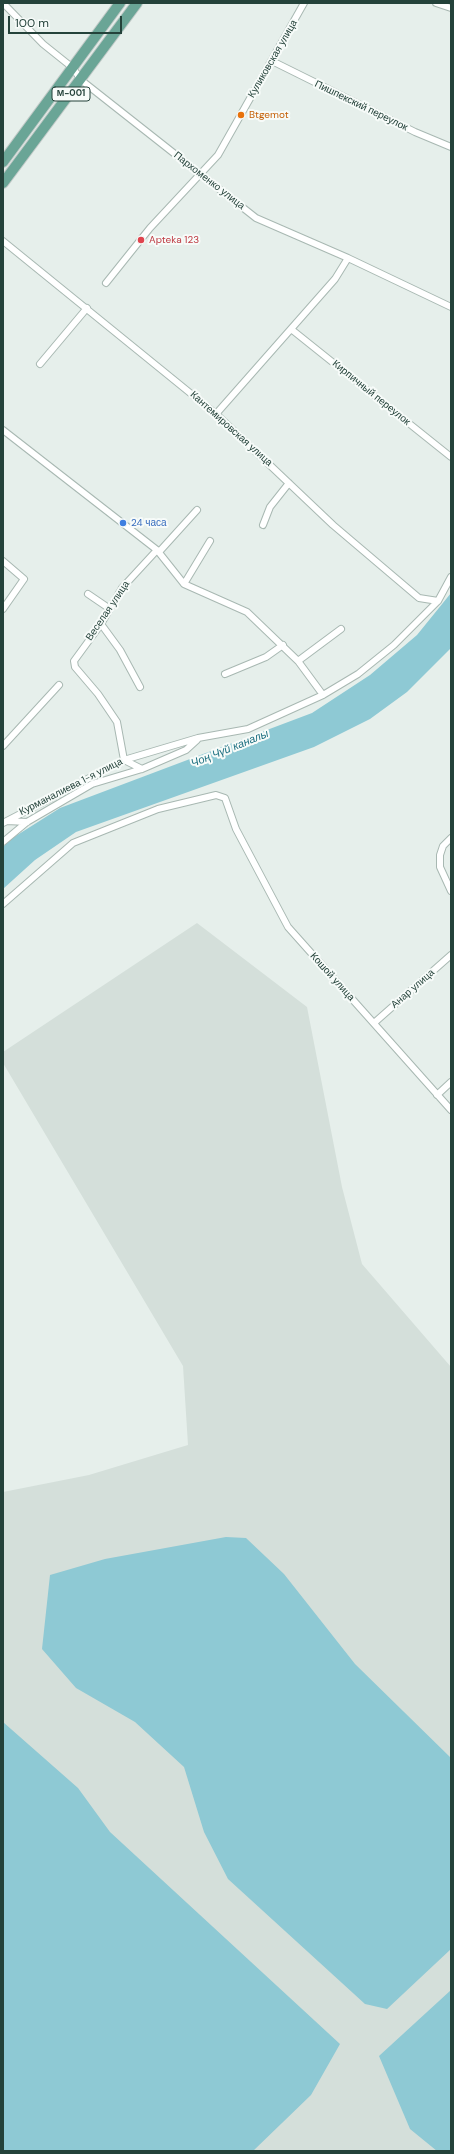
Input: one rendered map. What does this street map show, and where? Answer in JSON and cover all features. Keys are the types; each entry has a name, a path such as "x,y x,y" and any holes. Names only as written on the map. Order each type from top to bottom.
{"main road":[{"name":"М-001","path":"3,162 120,3"},
{"name":"М-001","path":"3,184 137,3"}],"street":[{"name":"Пархоменко улица","path":"3,3 43,44 73,68 81,80 256,218 348,258 451,307"},
{"name":"Куликовская улица","path":"106,283 150,228 218,155 272,62 304,3"},
{"path":"436,3 451,8"},
{"name":"Пишпекский переулок","path":"272,62 415,132 451,147"},
{"name":"Кантемировская улица","path":"3,241 216,414 333,525 419,598 438,601"},
{"path":"216,414 335,279 348,258"},
{"path":"40,364 87,308"},
{"name":"Кирпичный переулок","path":"291,329 451,457"},
{"path":"3,430 158,551 184,584 247,612 298,661 323,695"},
{"path":"263,525 270,507 289,483"},
{"name":"Веселая улица","path":"124,760 117,722 98,694 75,667 74,661 101,624 122,588 197,510"},
{"path":"184,584 210,541"},
{"path":"3,561 24,579 3,609"},
{"name":"Курманалиева 1-я улица","path":"4,821 124,760 198,738 248,729 323,695 358,674 394,645 438,601 451,577"},
{"path":"88,594 110,609"},
{"path":"101,624 120,650 140,687"},
{"path":"298,661 340,629"},
{"path":"225,674 266,656 283,645"},
{"path":"3,746 59,685"},
{"path":"3,842 28,822 92,784 142,769 186,750 198,738"},
{"path":"124,760 142,769"},
{"name":"Кошой улица","path":"3,904 73,843 158,809 216,795 225,798 236,828 288,927 451,1110"},
{"path":"4,821 28,822"},
{"path":"451,838 443,846 440,855 440,867 451,891"},
{"name":"Анар улица","path":"374,1023 451,955"},
{"path":"437,1095 451,1082"}],"shaded area":[{"path":"197,923 307,1007 342,1187 362,1264 451,1367 451,2151 3,2151 3,1492 89,1475 188,1445 183,1366 3,1063 3,1052"}],"water":[{"name":"Чоң Чүй каналы","path":"451,593 451,648 407,692 370,719 314,747 76,832 35,860 3,889 3,847 11,839 60,808 312,713 370,675 417,635"},
{"path":"226,1537 246,1538 284,1574 355,1664 451,1758 451,1949 387,2009 365,2004 228,1879 204,1832 184,1767 135,1722 76,1688 42,1649 50,1575 105,1559"},
{"path":"3,1722 78,1788 110,1832 340,2044 311,2095 253,2151 3,2151"},
{"path":"451,1990 451,2151 437,2151 410,2129 379,2056"}],"place":[{"name":"Btgemot","path":"241,115"},
{"name":"Apteka 123","path":"141,240"},
{"name":"24 часа","path":"123,523"}]}
